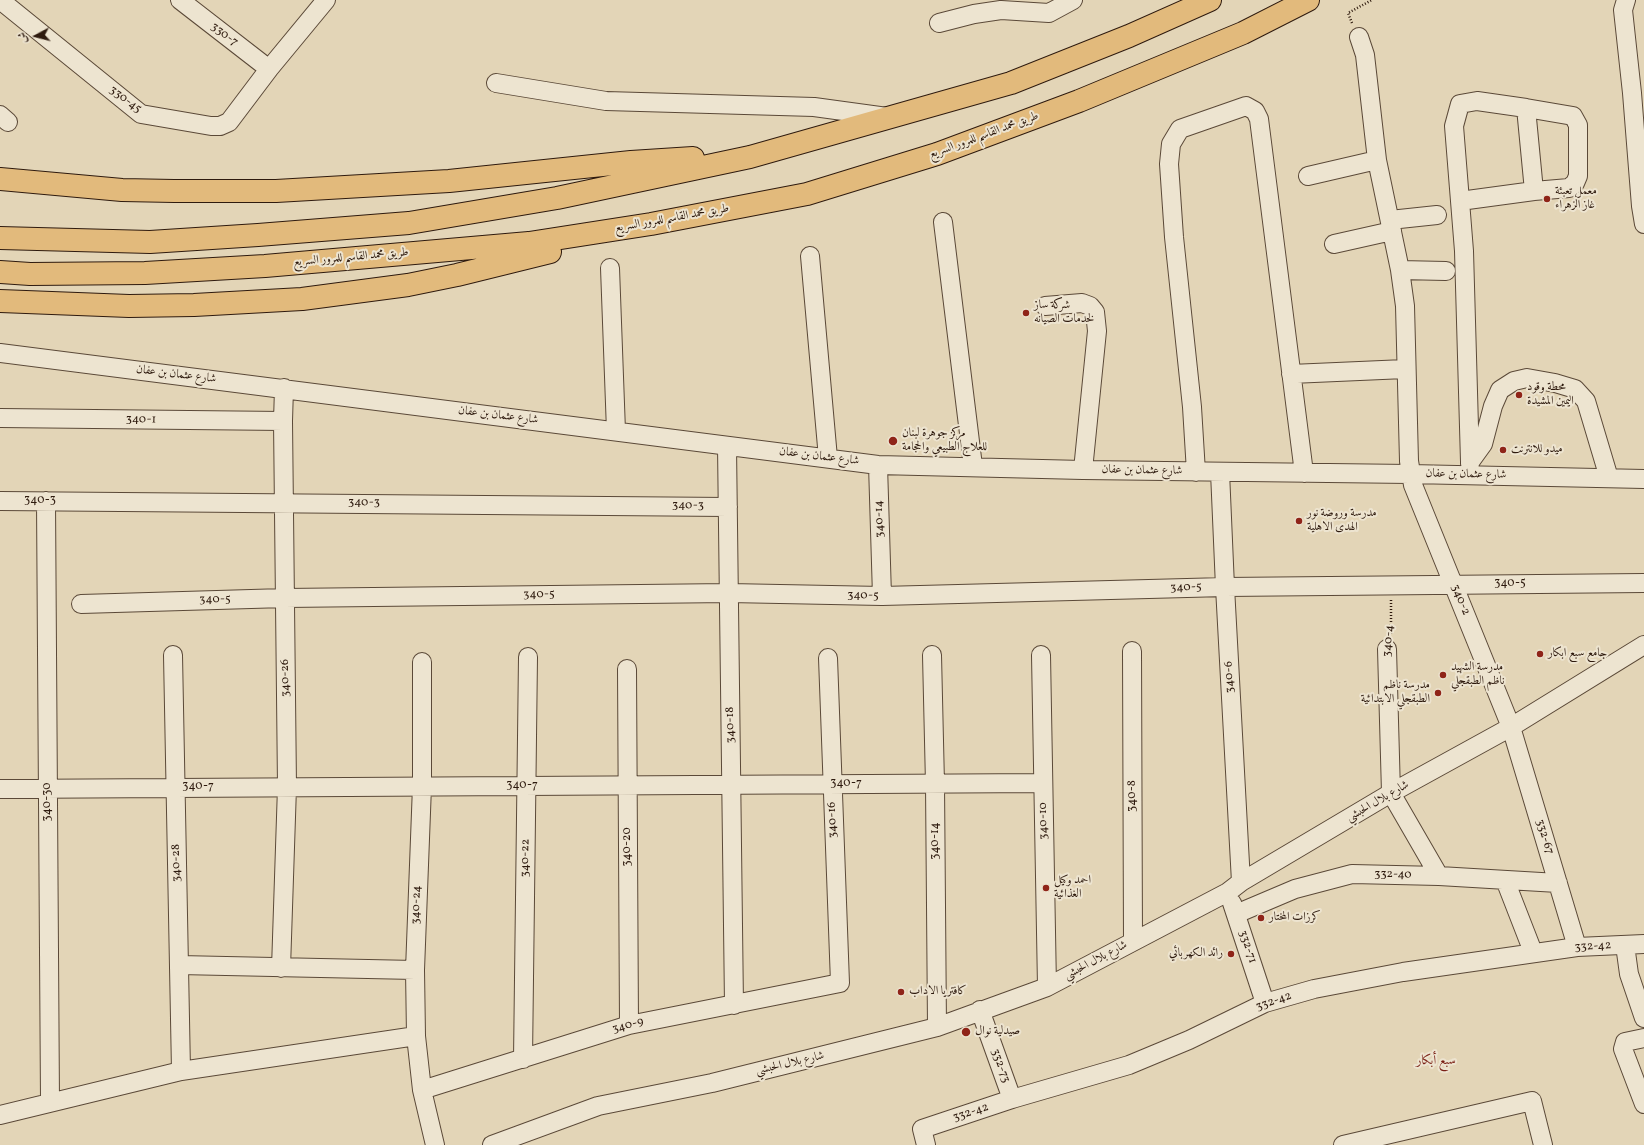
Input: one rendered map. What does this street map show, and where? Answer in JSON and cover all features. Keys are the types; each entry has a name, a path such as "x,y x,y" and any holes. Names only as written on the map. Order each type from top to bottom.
{"highway":[{"path":"0,238 150,242 409,223 557,198 750,157 892,118 1011,83 1130,36 1210,0"},
{"name":"طريق محمد القاسم للمرور السريع","path":"0,272 30,274 145,273 265,266 529,243 651,224 807,194 937,154 1093,96 1242,33 1308,0"},
{"path":"0,179 122,190 182,192 276,191 449,181 671,159 750,157"},
{"path":"0,301 129,306 302,299 393,287 457,275 651,224"}],"street":[{"name":"330-7","path":"180,0 269,69"},
{"path":"939,23 974,14 1001,10 1050,13 1073,0"},
{"path":"1626,0 1623,10 1640,135 1641,206 1644,224"},
{"name":"330-45","path":"5,5 141,114 212,126 220,126 228,122 318,3"},
{"name":"340-2","path":"1359,37 1365,55 1377,160 1400,270 1405,306 1405,369 1410,474 1453,585 1511,726"},
{"path":"496,83 606,101 814,107 892,118"},
{"path":"1460,201 1569,188 1575,183 1578,176 1578,125 1573,116 1477,101 1460,104 1454,126 1460,201 1464,251 1471,468"},
{"path":"1196,472 1192,407 1173,223 1169,164 1171,144 1180,129 1246,106 1255,111 1259,119 1304,473"},
{"path":"1526,108 1534,191"},
{"path":"1308,176 1377,160"},
{"path":"1334,244 1391,225 1437,215"},
{"path":"943,222 973,466"},
{"path":"810,256 828,458"},
{"path":"610,268 616,431"},
{"path":"1400,270 1446,271"},
{"path":"1045,306 1082,303 1090,306 1095,312 1097,331 1083,470"},
{"name":"شارع عثمان بن عفان","path":"0,353 284,388 878,465 1196,472 1410,474 1471,468 1609,478 1644,478"},
{"path":"1292,374 1405,369"},
{"path":"1471,468 1483,444 1493,406 1500,390 1514,381 1527,378 1555,383 1575,390 1586,401 1609,478"},
{"name":"340-26","path":"281,968 286,787 282,421 284,388"},
{"name":"340-1","path":"0,418 282,421"},
{"name":"340-18","path":"727,446 734,1004"},
{"name":"340-14","path":"878,465 882,596"},
{"name":"340-6","path":"1220,472 1235,887"},
{"name":"340-3","path":"0,501 728,506"},
{"name":"340-30","path":"46,501 50,1102"},
{"name":"340-5","path":"81,604 285,598 729,593 882,596 1225,587 1644,583"},
{"name":"شارع بلال الحبشي","path":"492,1145 598,1106 720,1081 937,1027 1047,986 1235,887 1391,793 1511,726 1644,645"},
{"name":"340-4","path":"1387,649 1391,793"},
{"name":"340-8","path":"1132,651 1133,941"},
{"name":"340-28","path":"173,655 182,1071"},
{"name":"340-14","path":"932,655 935,784 937,1027"},
{"name":"340-10","path":"1041,655 1047,986"},
{"name":"340-22","path":"523,1059 528,657"},
{"name":"340-16","path":"828,658 840,983"},
{"name":"340-24","path":"422,662 422,786 415,970 416,1036 422,1090 435,1145"},
{"name":"340-20","path":"627,669 629,1025"},
{"name":"332-67","path":"1511,726 1577,947"},
{"name":"340-7","path":"0,789 1043,783"},
{"path":"1391,793 1439,876"},
{"name":"332-40","path":"1236,914 1295,888 1352,874 1439,876 1558,883"},
{"path":"1505,880 1532,952"},
{"name":"332-71","path":"1235,887 1236,914 1265,1003"},
{"name":"332-42","path":"924,1137 1012,1099 1129,1065 1189,1040 1265,1003 1314,989 1403,972 1532,952 1577,947 1644,944"},
{"path":"1625,945 1629,974 1644,1018"},
{"path":"179,965 415,970"},
{"name":"340-9","path":"422,1090 629,1025 840,983"},
{"name":"332-73","path":"980,1010 1012,1099"},
{"path":"0,1115 182,1071 416,1036"},
{"path":"1644,1038 1625,1042 1623,1049 1644,1104"},
{"path":"1343,1145 1532,1101 1543,1145"}],"path":[{"path":"1348,13 1372,0"},
{"name":"340-4","path":"1387,649 1392,632 1391,585"}],"place":[{"name":"معمل تعبئة غاز الزهراء","path":"1547,199"},
{"name":"شركة ساز لخدمات الصيانه","path":"1026,313"},
{"name":"محطة وقود اليمين المشيدة","path":"1519,395"},
{"name":"مركز جوهرة لبنان للعلاج الطبيعي والحجامة","path":"893,441"},
{"name":"ميدو للانترنت","path":"1503,450"},
{"name":"مدرسة وروضة نور الهدى الاهلية","path":"1299,521"},
{"name":"جامع سبع ابكار","path":"1540,654"},
{"name":"مدرسة الشهيد ناظم الطبقجلي","path":"1443,675"},
{"name":"مدرسة ناظم الطبقجلي الابتدائية","path":"1438,693"},
{"name":"احمد وكيل الغذائية","path":"1046,888"},
{"name":"كرزات المختار","path":"1261,918"},
{"name":"رائد الكهربائي","path":"1231,954"},
{"name":"كافتريا الاداب","path":"901,992"},
{"name":"صيدلية نوال","path":"966,1032"}],"district":[{"name":"سبع أبكار","path":"1436,1062"}]}
